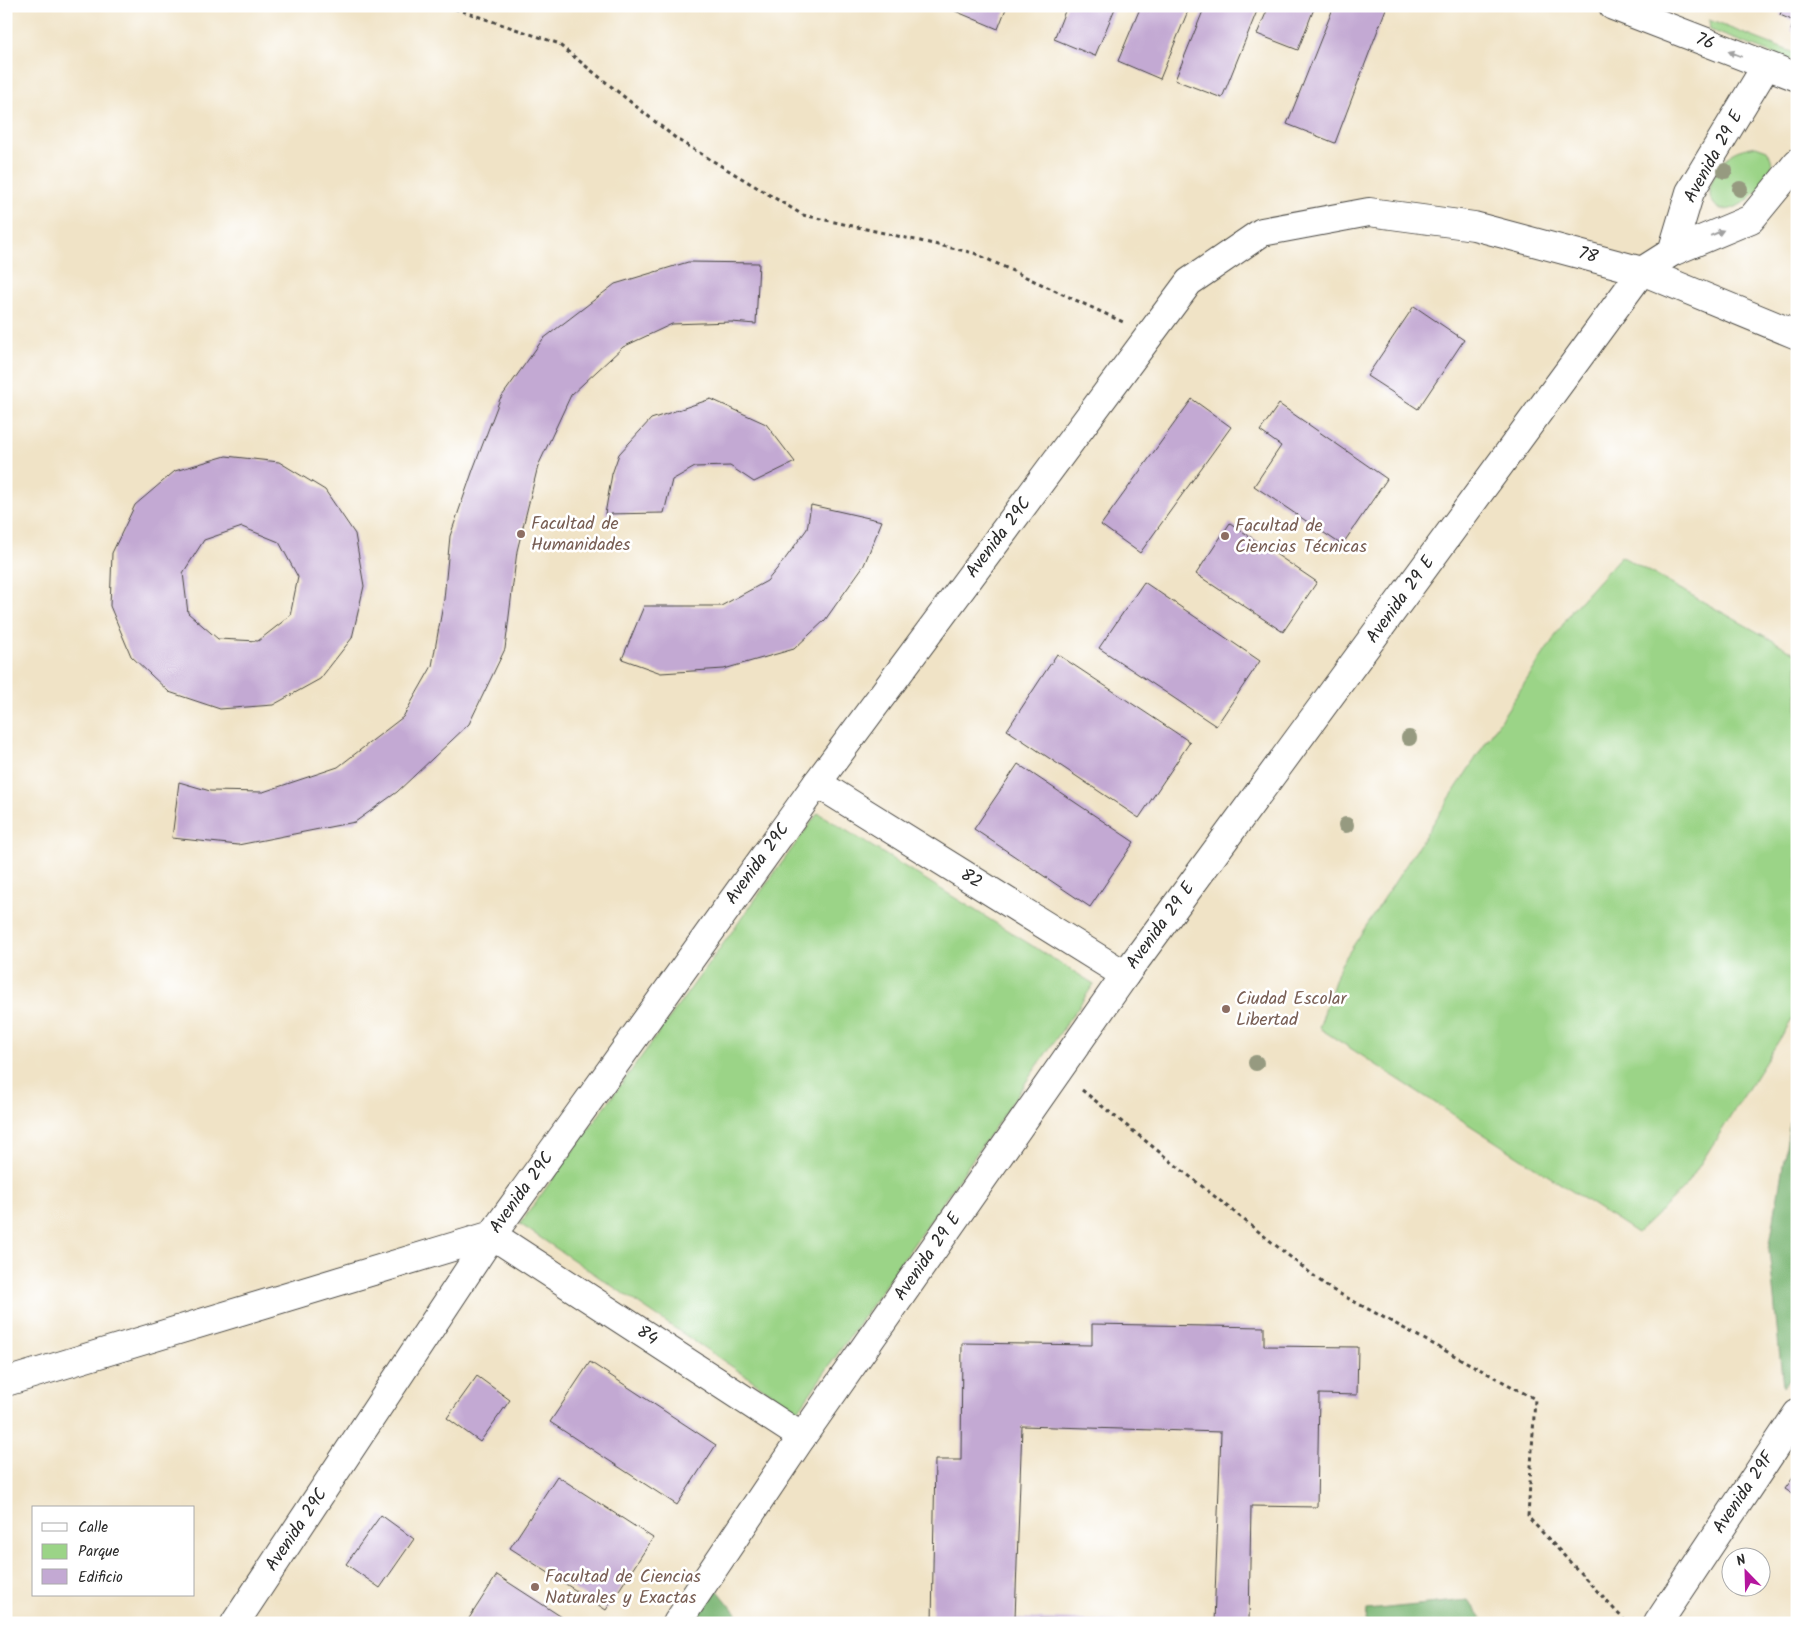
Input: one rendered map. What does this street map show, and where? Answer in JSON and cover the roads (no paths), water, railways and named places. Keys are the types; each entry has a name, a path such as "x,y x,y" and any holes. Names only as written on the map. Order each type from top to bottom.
{"street":[{"name":"76","path":"1613,6 1797,77"},
{"name":"Avenida 29 E","path":"1672,252 1690,192 1766,66"},
{"name":"Avenida 29 E","path":"677,1623 802,1436 1126,974 1642,271 1672,252 1751,219 1797,163"},
{"name":"78","path":"1369,212 1474,226 1642,271 1797,335"},
{"name":"Avenida 29C","path":"235,1623 492,1235 817,783 1189,282 1262,232 1369,212"},
{"name":"82","path":"817,783 1126,974"},
{"path":"6,1382 492,1235"},
{"name":"84","path":"492,1235 802,1436"},
{"name":"Avenida 29F","path":"1658,1623 1797,1414"}],"place":[{"name":"Facultad de Humanidades","path":"521,534"},
{"name":"Facultad de Ciencias Técnicas","path":"1225,536"},
{"name":"Ciudad Escolar Libertad","path":"1226,1009"},
{"name":"Facultad de Ciencias Naturales y Exactas","path":"535,1587"}]}
